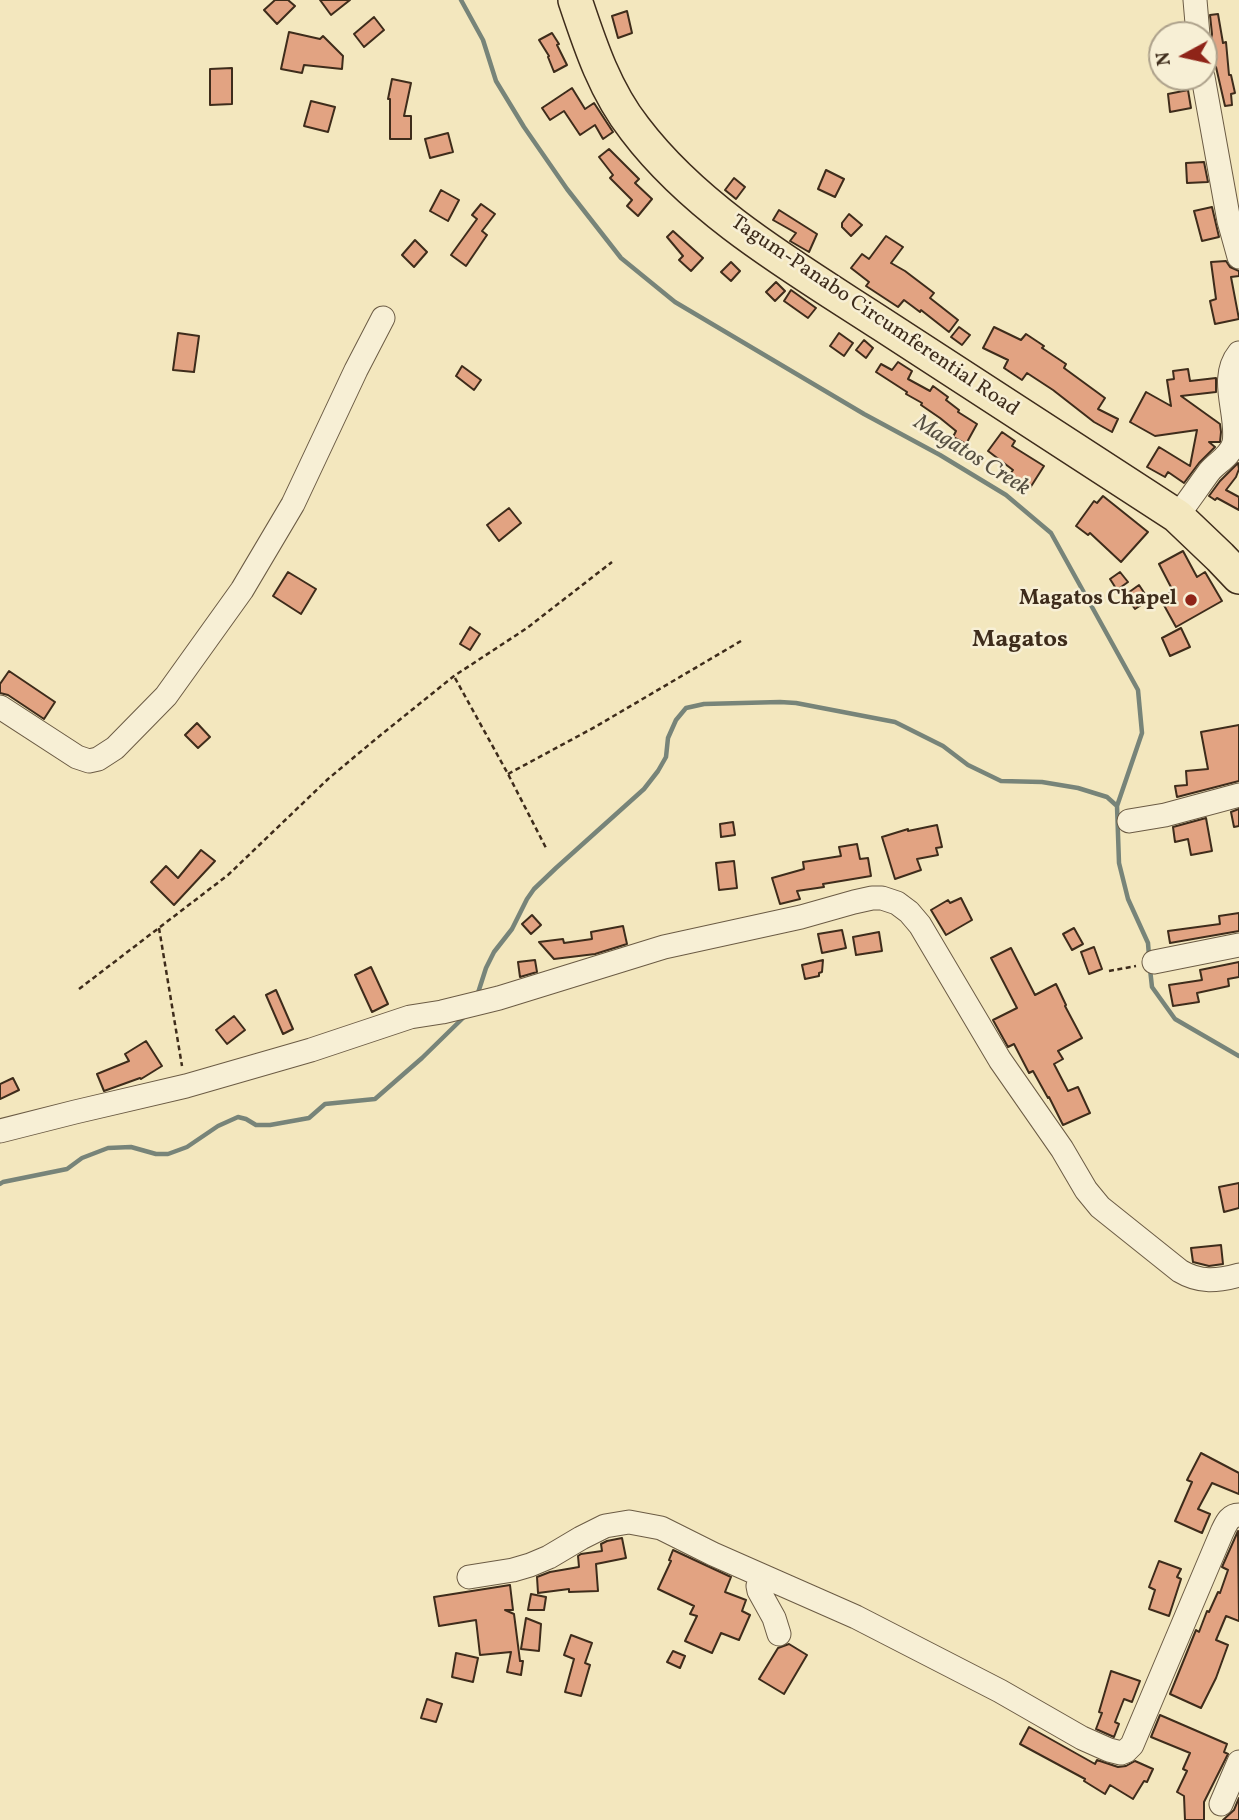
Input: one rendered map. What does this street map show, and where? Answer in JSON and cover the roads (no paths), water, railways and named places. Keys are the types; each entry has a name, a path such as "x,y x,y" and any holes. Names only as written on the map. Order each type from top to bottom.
{"highway":[{"name":"Tagum-Panabo Circumferential Road","path":"575,0 591,49 612,95 654,152 699,198 810,277 1177,516 1239,577"}],"street":[{"path":"1195,0 1197,21"},
{"path":"1206,91 1229,221 1239,257"},
{"path":"0,707 77,757 89,761 98,759 115,748 166,696 242,590 293,504 383,318"},
{"path":"1177,516 1210,470 1232,450 1235,434 1230,377 1231,366 1239,353"},
{"path":"1129,821 1165,815 1239,795"},
{"path":"0,1131 186,1086 311,1050 410,1017 499,998 652,950 790,920 854,902 882,898 903,907 920,925 1000,1060 1100,1207 1180,1271 1193,1278 1216,1280 1239,1275"},
{"path":"1144,964 1239,945"},
{"path":"469,1577 530,1565 605,1526 629,1522 661,1528 856,1617 1000,1690 1082,1738 1122,1753 1132,1745 1227,1521 1239,1515"},
{"path":"762,1576 758,1591 774,1618 779,1634"},
{"path":"1221,1804 1239,1762"}],"waterway":[{"name":"Magatos Creek","path":"461,0 483,40 496,81 524,127 567,189 621,258 675,302 1006,495 1051,533 1138,690 1142,733 1117,806 1119,863 1128,899 1148,943 1149,956"},
{"path":"477,996 494,952 512,929 534,889 644,789 666,757 668,738 676,720 686,708 704,704 796,703 895,722 943,746 968,765 1001,781 1042,782 1078,788 1107,797 1117,806"},
{"name":"Magatos Creek","path":"1150,969 1152,987 1175,1019 1239,1056"},
{"path":"0,1184 67,1169 82,1158 108,1148 131,1147 156,1154 168,1154 187,1147 218,1126 238,1117 256,1125 270,1125 309,1118 325,1104 375,1099 465,1016"}],"place":[{"name":"Magatos Chapel","path":"1191,600"}],"district":[{"name":"Magatos","path":"1020,642"}]}
